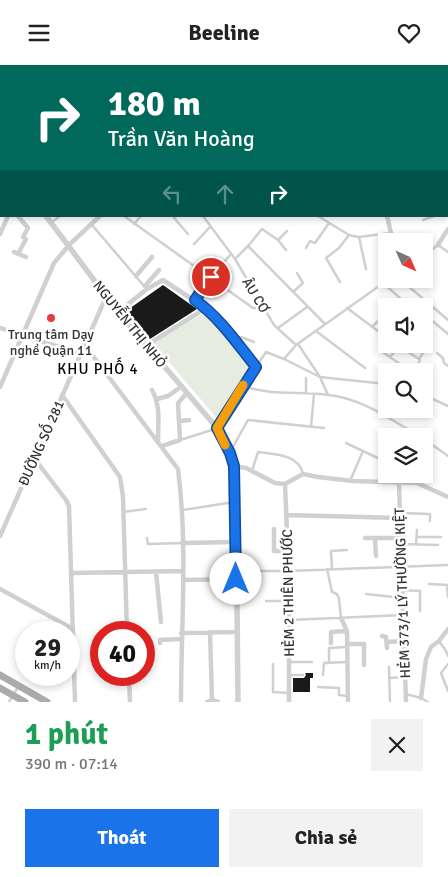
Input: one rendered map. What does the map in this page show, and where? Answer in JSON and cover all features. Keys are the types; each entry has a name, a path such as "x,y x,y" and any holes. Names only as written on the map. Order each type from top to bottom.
{"main road":[{"path":"0,675 15,684"},
{"path":"18,686 46,702"},
{"path":"0,688 11,699 25,702"}],"street":[{"path":"19,217 28,228 23,237 26,239 16,253 26,257"},
{"name":"NGUYỄN THỊ NHỎ","path":"47,217 118,312 217,428 230,453 234,466 236,502 238,702"},
{"path":"0,387 54,263 69,245 99,217"},
{"path":"387,217 391,233"},
{"path":"0,234 2,226"},
{"path":"438,245 448,229"},
{"path":"136,276 152,257"},
{"path":"118,312 146,287 159,269"},
{"path":"146,287 163,280 195,300 234,339 256,367 217,428"},
{"name":"ĐƯỜNG SỐ 281","path":"0,536 106,297"},
{"path":"147,345 206,309"},
{"path":"0,328 81,354"},
{"path":"84,344 178,469 183,571 181,702"},
{"path":"157,399 168,396 182,386"},
{"path":"152,391 157,399 159,415 158,442"},
{"path":"162,446 180,440 178,403 187,393"},
{"path":"62,395 120,477 127,621"},
{"path":"180,421 189,421"},
{"path":"34,458 69,506 73,621"},
{"path":"234,466 246,467 275,483 285,484 303,474 350,481 378,482"},
{"name":"HẺM 373/1 LÝ THƯỜNG KIỆT","path":"399,483 406,702"},
{"path":"417,483 448,497"},
{"name":"HẺM 2 THIÊN PHƯỚC","path":"285,484 289,601 289,702"},
{"path":"286,515 400,516"},
{"path":"274,529 274,551 287,551"},
{"path":"365,539 375,538 401,541"},
{"path":"375,538 376,556"},
{"path":"182,543 237,542"},
{"path":"71,573 183,571"},
{"path":"156,572 160,622"},
{"path":"183,580 236,579"},
{"path":"0,589 58,621"},
{"path":"341,618 347,631 348,702"},
{"path":"421,698 426,659 431,647 439,641 448,629"},
{"path":"331,643 331,632 347,631"},
{"path":"210,632 210,701 218,702"},
{"path":"181,633 237,632"},
{"path":"382,637 386,637 387,649"},
{"path":"160,643 160,640 181,639"},
{"path":"387,642 404,641"},
{"path":"347,646 364,644 364,665"},
{"path":"75,686 75,702"},
{"path":"129,686 130,702"}],"lane":[{"path":"51,223 59,217"},
{"path":"125,217 253,308 259,308 263,305"},
{"path":"134,224 140,217"},
{"path":"175,217 188,234"},
{"name":"ÂU CƠ","path":"204,217 235,259 278,328 297,345 320,377"},
{"path":"206,220 209,217"},
{"path":"320,217 349,235 359,237 378,235"},
{"path":"423,221 432,217"},
{"path":"306,248 310,241 315,243 329,223"},
{"path":"92,225 146,287"},
{"path":"194,244 210,227"},
{"path":"235,259 248,247 262,229 278,240 286,250"},
{"path":"278,240 288,231"},
{"path":"340,282 326,259 349,235"},
{"path":"359,237 366,269"},
{"path":"433,251 438,245 448,252"},
{"path":"248,247 325,324"},
{"path":"195,300 211,277 231,254"},
{"path":"293,292 303,283 297,273"},
{"path":"284,359 297,345 378,286"},
{"path":"388,288 400,298"},
{"path":"411,288 448,320"},
{"path":"278,328 307,307"},
{"path":"347,308 378,331"},
{"path":"372,327 378,321"},
{"path":"433,322 448,334"},
{"path":"316,331 365,368"},
{"path":"234,339 241,337 254,342"},
{"path":"256,367 266,352 320,377 378,383"},
{"path":"384,353 398,363"},
{"path":"390,357 393,353"},
{"path":"411,353 419,359"},
{"path":"419,363 423,353"},
{"path":"437,353 448,366"},
{"path":"320,377 328,395"},
{"path":"306,378 306,393"},
{"path":"243,385 256,391 306,393 354,399 406,428"},
{"path":"311,427 314,394"},
{"path":"433,399 448,406"},
{"path":"230,453 248,421 324,428"},
{"path":"180,440 217,428"},
{"path":"346,443 378,458"},
{"path":"433,445 448,456"},
{"path":"350,481 363,451"},
{"path":"252,471 258,452 290,457 302,467 303,474"},
{"path":"181,511 236,502"},
{"path":"123,512 146,509"},
{"path":"400,516 430,514 430,521"},
{"path":"416,544 417,530"},
{"path":"417,537 441,537"},
{"path":"429,537 429,545"},
{"path":"148,538 148,544 182,543"},
{"path":"401,541 438,545"},
{"path":"332,569 331,551 347,550"},
{"path":"237,571 448,565"},
{"path":"328,569 332,592 337,594 339,599 341,618"},
{"path":"429,584 448,585 448,597"},
{"path":"402,590 420,591 420,611"},
{"path":"366,593 402,598"},
{"path":"266,601 289,601"},
{"path":"289,620 403,615"},
{"path":"439,641 448,656"},
{"path":"329,663 329,648 347,646"},
{"path":"289,662 312,662"},
{"path":"323,675 324,663 347,662"},
{"path":"448,663 441,673 448,691"},
{"path":"273,665 273,692 289,693"},
{"path":"389,667 390,702"},
{"path":"289,675 303,675"},
{"path":"389,678 405,677"},
{"path":"11,699 18,686"},
{"path":"318,687 339,688 339,695 348,696"},
{"path":"405,694 428,702"}],"shaded area":[{"path":"204,313 225,334 249,367 220,422 153,343"}],"building":[{"path":"163,285 197,309 150,339 126,311"},
{"path":"305,673 313,673 313,678 310,678 310,692 293,692 293,678 304,678"}],"slow traffic":[{"path":"225,445 217,428 243,385"}],"place":[{"name":"Trung tâm Dạy nghề Quận 11","path":"51,318"}],"district":[{"name":"KHU PHỐ 4","path":"98,369"}],"route":[{"path":"211,277 195,300 230,332 256,367 217,428 230,453 234,466 237,542 236,579"}]}
